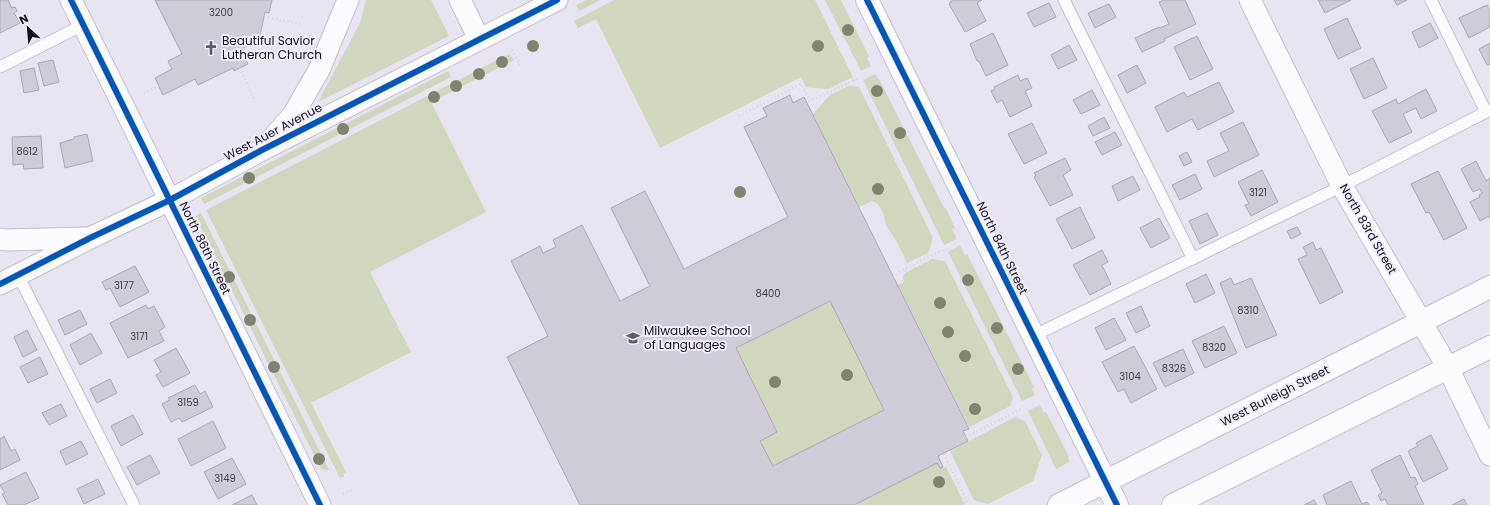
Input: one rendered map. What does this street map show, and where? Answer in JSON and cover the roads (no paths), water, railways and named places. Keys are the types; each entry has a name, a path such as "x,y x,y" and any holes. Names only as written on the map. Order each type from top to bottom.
{"main road":[{"name":"North 84th Street","path":"867,0 1117,505"},
{"name":"West Burleigh Street","path":"1059,505 1490,287"},
{"path":"1173,505 1490,347"}],"street":[{"name":"North 86th Street","path":"71,0 320,505"},
{"path":"262,150 293,115 319,70 348,0"},
{"path":"460,0 479,39"},
{"name":"West Auer Avenue","path":"9,280 90,238 170,200 262,150 557,0"},
{"name":"North 83rd Street","path":"1250,0 1342,186 1448,368 1490,455"},
{"path":"0,239 90,238"}],"lane":[{"path":"1064,0 1193,259"},
{"path":"1034,336 1342,186 1488,111 1431,0"},
{"path":"0,67 83,26"},
{"path":"9,280 134,505"}],"place":[{"name":"Beautiful Savior Lutheran Church","path":"211,48"},
{"name":"Milwaukee School of Languages","path":"633,338"}]}
